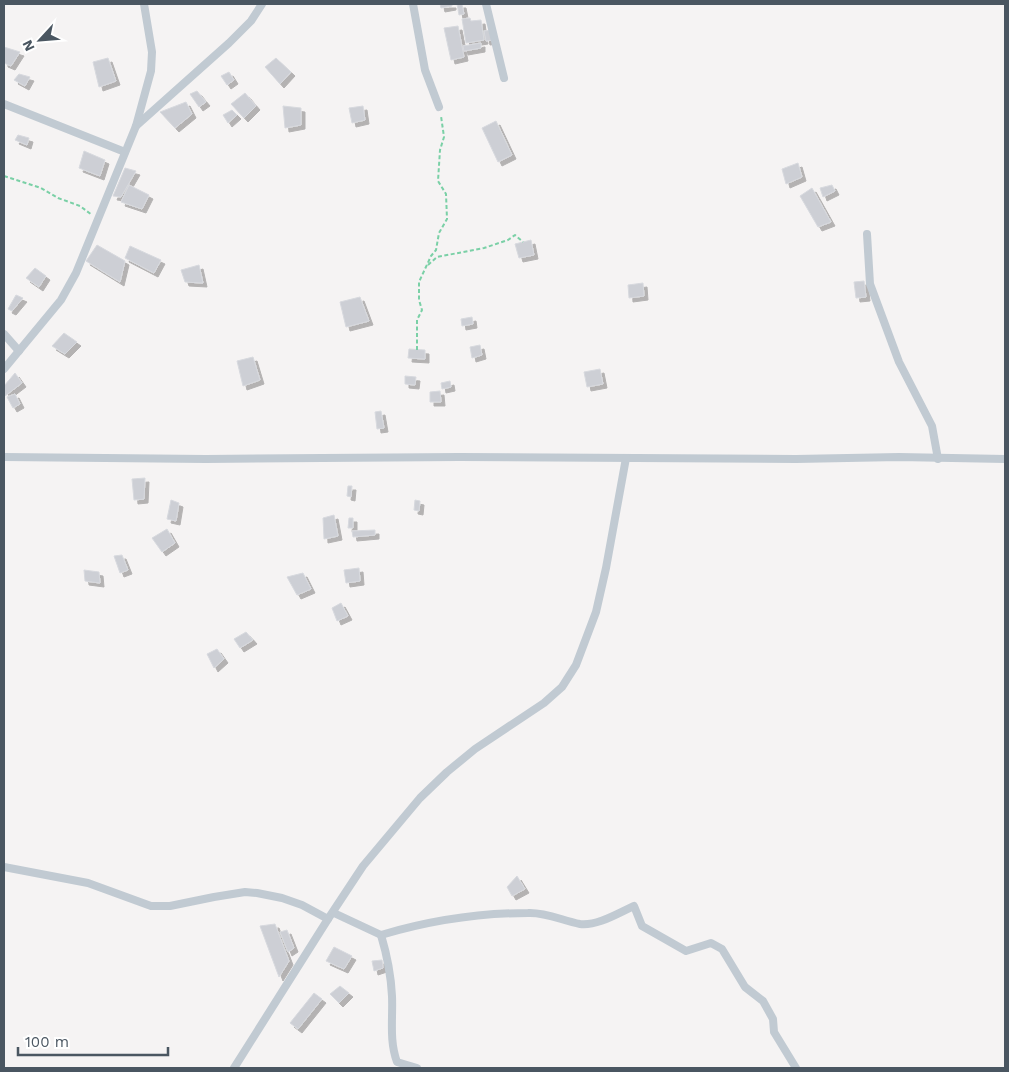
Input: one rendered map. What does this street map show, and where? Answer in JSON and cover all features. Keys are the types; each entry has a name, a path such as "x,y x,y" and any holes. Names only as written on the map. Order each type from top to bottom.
{"street":[{"path":"4,369 61,300 76,274 117,176 136,126 151,71 152,52 144,4"},
{"path":"136,126 229,43 251,21 262,4"},
{"path":"412,4 425,70 439,107"},
{"path":"486,4 504,78"},
{"path":"4,104 125,152"},
{"path":"868,234 870,284 899,362 932,426 938,459"},
{"path":"4,334 19,351"},
{"path":"4,457 796,459 899,457 1005,459"},
{"path":"234,1068 363,866 420,798 475,749 544,703 562,687 571,673 590,631 596,612 626,458"},
{"path":"4,867 88,883 151,906 170,906 245,892 257,893 282,898 381,935 423,924 494,914 530,912 581,924 595,923 634,906 642,926 686,951 711,943 722,949 745,987 763,1001 773,1020 774,1032 796,1068"},
{"path":"381,935 386,951 392,995 391,1038 393,1050 397,1062 417,1068"}],"path":[{"path":"417,350 417,320 422,310 419,300 419,282 436,250 439,233 448,219 446,194 438,181 440,150 444,137 439,107"},
{"path":"4,176 41,188 58,198 80,206 98,219"},
{"path":"426,266 438,257 484,248 508,240 515,235 523,242"}],"building":[{"path":"440,4 452,4 452,6 441,8"},
{"path":"457,4 462,4 464,14 459,15"},
{"path":"470,18 471,21 481,20 484,40 466,43 462,19"},
{"path":"458,26 464,57 451,60 444,28"},
{"path":"491,30 493,40 486,41 484,31"},
{"path":"481,43 481,48 464,51 463,46"},
{"path":"4,47 20,52 11,66 4,63"},
{"path":"108,58 116,81 99,87 93,62"},
{"path":"276,58 291,72 280,84 265,67"},
{"path":"229,72 234,80 227,85 221,76"},
{"path":"19,74 30,77 25,86 14,80"},
{"path":"197,91 206,102 199,107 190,94"},
{"path":"245,93 256,106 244,118 231,104"},
{"path":"186,102 192,114 175,128 160,112"},
{"path":"283,106 301,108 301,125 285,128"},
{"path":"363,106 365,120 352,123 349,108"},
{"path":"232,110 237,115 228,123 223,115"},
{"path":"496,121 512,155 498,162 482,128"},
{"path":"18,135 29,138 27,145 15,140"},
{"path":"84,151 105,160 100,176 79,168"},
{"path":"798,163 802,177 786,184 782,169"},
{"path":"125,168 136,171 121,197 113,196"},
{"path":"129,185 149,195 142,209 121,202"},
{"path":"832,185 835,191 823,197 820,188"},
{"path":"812,188 831,222 818,227 800,196"},
{"path":"531,240 534,255 519,258 515,244"},
{"path":"97,245 125,261 120,282 86,261"},
{"path":"130,246 161,260 154,273 125,258"},
{"path":"199,265 203,283 185,282 181,270"},
{"path":"35,268 46,276 39,287 26,278"},
{"path":"864,281 866,297 856,298 854,282"},
{"path":"643,283 644,296 629,298 628,285"},
{"path":"16,295 23,298 12,311 8,309"},
{"path":"360,297 369,321 346,327 340,302"},
{"path":"472,317 473,324 462,326 461,319"},
{"path":"64,333 77,342 65,354 52,346"},
{"path":"480,345 482,355 472,358 470,347"},
{"path":"409,349 425,350 425,359 408,358"},
{"path":"253,357 260,380 243,386 237,361"},
{"path":"600,369 603,384 587,387 584,372"},
{"path":"15,373 22,383 5,396 4,386"},
{"path":"405,376 416,377 415,385 405,384"},
{"path":"450,381 451,387 442,389 441,383"},
{"path":"440,391 441,402 430,402 430,392"},
{"path":"15,394 20,404 13,408 7,397"},
{"path":"381,411 384,428 377,429 375,412"},
{"path":"145,478 144,499 134,500 132,479"},
{"path":"348,486 352,486 351,497 347,496"},
{"path":"171,500 179,503 176,521 167,519"},
{"path":"415,500 420,501 419,511 414,510"},
{"path":"334,515 338,536 324,539 323,518"},
{"path":"349,518 353,518 353,528 348,528"},
{"path":"167,529 175,543 162,552 152,538"},
{"path":"375,530 375,535 353,537 352,531"},
{"path":"122,555 128,570 120,573 114,556"},
{"path":"359,568 360,581 346,583 344,570"},
{"path":"84,570 99,572 100,583 85,581"},
{"path":"303,573 311,589 297,595 287,577"},
{"path":"341,603 348,616 337,621 332,608"},
{"path":"246,632 253,640 240,648 234,639"},
{"path":"217,649 224,659 214,668 207,654"},
{"path":"517,876 525,889 512,896 507,887"},
{"path":"275,924 289,961 279,977 260,926"},
{"path":"287,930 294,948 288,952 280,932"},
{"path":"334,947 352,956 344,969 326,961"},
{"path":"382,960 383,968 374,971 372,961"},
{"path":"340,986 349,993 339,1003 330,994"},
{"path":"314,993 322,999 298,1029 290,1023"}]}
